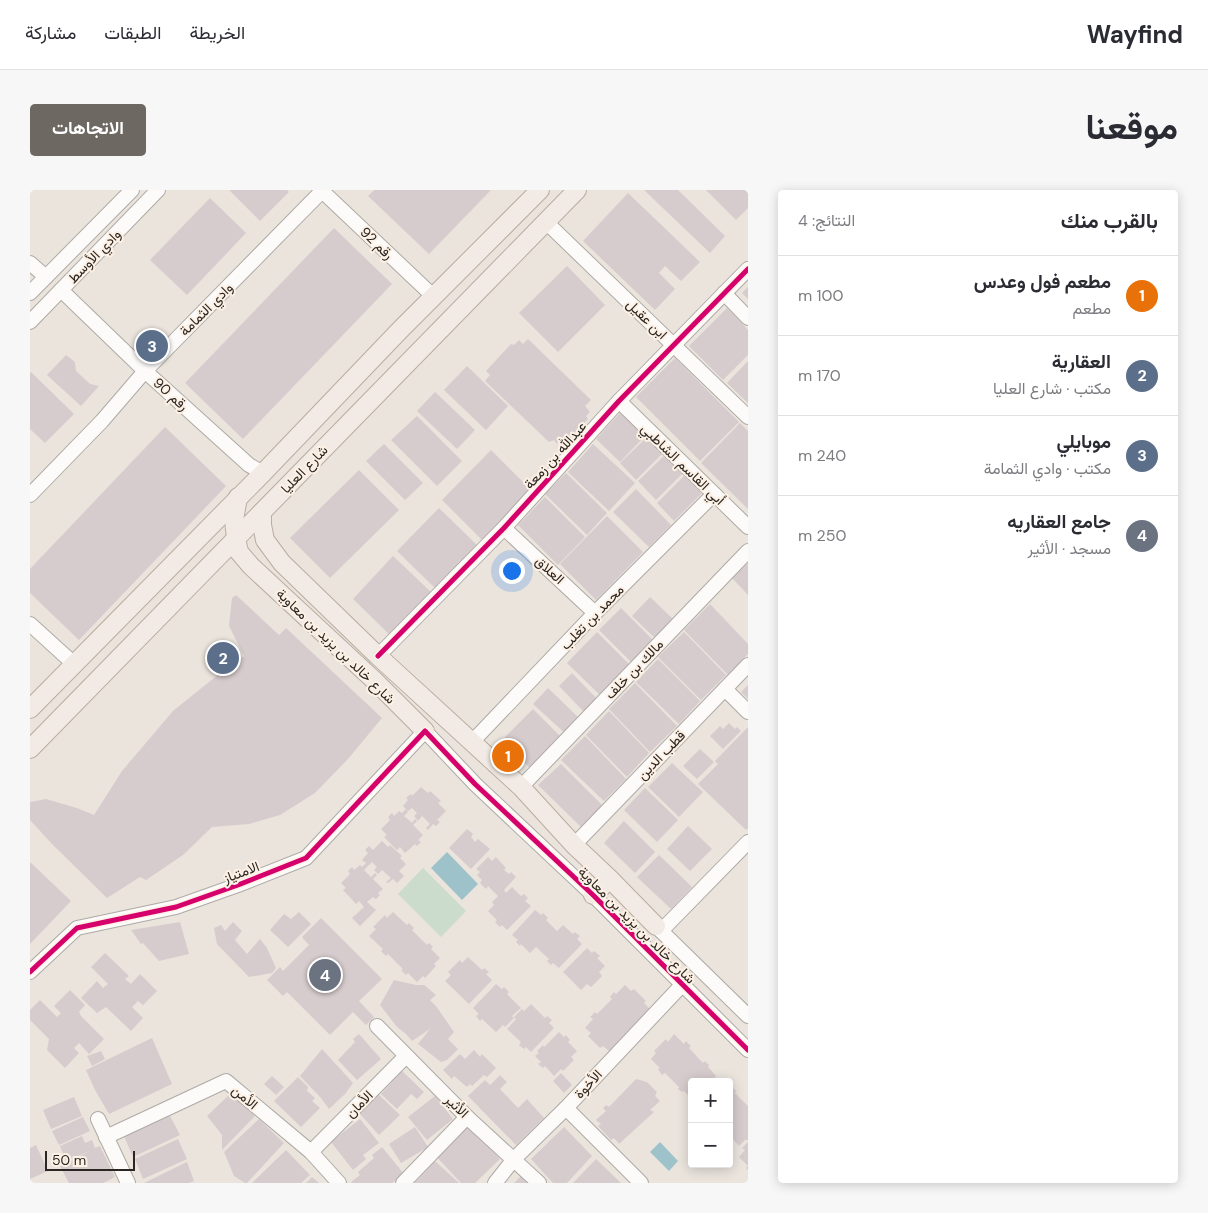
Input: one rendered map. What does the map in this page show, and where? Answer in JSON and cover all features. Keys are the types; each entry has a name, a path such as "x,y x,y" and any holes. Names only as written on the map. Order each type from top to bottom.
{"main road":[{"name":"شارع العليا","path":"30,709 263,473 433,296 540,190"},
{"name":"شارع العليا","path":"30,749 577,190"},
{"path":"236,538 234,520 238,497"},
{"name":"شارع خالد بن يزيد بن معاوية","path":"262,512 265,540 282,563 378,656 521,787 574,845 659,928"},
{"name":"شارع خالد بن يزيد بن معاوية","path":"236,538 239,552 251,566 376,682 425,731"},
{"path":"266,578 266,572 270,566 282,563"},
{"path":"592,895 610,879"}],"street":[{"name":"وادي الأوسط","path":"30,293 132,190"},
{"name":"وادي الأوسط","path":"30,322 158,190"},
{"name":"رقم 92","path":"322,190 433,296"},
{"name":"وادي الثمامة","path":"30,495 102,421 145,371 322,190"},
{"name":"ابن عقيل","path":"546,222 748,417"},
{"path":"30,262 46,277"},
{"name":"عبدالله بن زمعة","path":"378,656 504,528 619,401 748,269"},
{"name":"رقم 90","path":"61,290 145,371 248,465 263,473"},
{"path":"724,293 748,318"},
{"name":"أبي القاسم الشاطبي","path":"619,401 748,527"},
{"name":"محمد بن تغلب","path":"472,742 595,613 714,494"},
{"name":"العلاق","path":"504,528 595,613"},
{"name":"مالك بن خلف","path":"521,787 748,551"},
{"path":"30,624 74,664"},
{"name":"قطب الدين","path":"574,845 748,665"},
{"path":"724,689 748,712"},
{"name":"شارع خالد بن يزيد بن معاوية","path":"425,731 475,784 592,895 748,1050"},
{"name":"الامتياز","path":"30,972 77,928 176,907 306,858 425,731"},
{"path":"659,928 748,842"},
{"name":"شارع خالد بن يزيد بن معاوية","path":"659,928 748,1016"},
{"name":"الأخوة","path":"496,1183 514,1159 566,1108 682,985"},
{"name":"الأثير","path":"377,1026 467,1117 539,1183"},
{"name":"الأمان","path":"311,1152 406,1056"},
{"name":"الأمن","path":"106,1137 226,1081 311,1152 339,1183"},
{"path":"566,1108 641,1183"},
{"path":"403,1183 467,1117"},
{"path":"98,1119 128,1183"}],"green space":[{"path":"423,868 466,911 441,937 398,894"}],"water":[{"path":"447,852 478,884 462,900 431,868"},
{"path":"660,1142 678,1161 669,1171 650,1152"}],"building":[{"path":"229,190 287,190 289,192 260,221"},
{"path":"374,190 491,190 429,254 368,196"},
{"path":"644,190 678,190 725,236 710,253"},
{"path":"706,190 748,190 748,208 736,220"},
{"path":"628,193 700,262 681,281 665,266 659,273 675,289 655,310 583,241"},
{"path":"210,198 246,233 187,295 150,260"},
{"path":"334,228 392,284 243,439 185,383"},
{"path":"567,266 605,305 558,352 519,313"},
{"path":"748,287 748,299 742,293"},
{"path":"727,308 748,330 748,355 723,380 689,346"},
{"path":"528,339 591,400 585,406 590,412 586,416 588,419 567,441 563,438 557,444 554,440 549,442 485,381 490,375 486,371 511,344 514,345 519,340 523,344"},
{"path":"66,355 75,362 76,371 90,384 99,386 81,406 47,375"},
{"path":"675,358 739,422 700,461 636,397"},
{"path":"748,361 748,403 727,383"},
{"path":"467,366 508,406 486,430 444,390"},
{"path":"31,372 74,414 45,443 30,429"},
{"path":"435,392 475,430 457,449 417,411"},
{"path":"620,413 645,436 620,462 596,439"},
{"path":"417,416 462,461 437,486 391,440"},
{"path":"740,423 748,431 748,509 701,463"},
{"path":"165,427 226,486 79,640 30,593 30,569"},
{"path":"647,437 663,453 636,480 620,463"},
{"path":"384,444 423,483 405,500 366,461"},
{"path":"593,444 635,483 609,511 568,472"},
{"path":"491,450 531,490 482,540 442,500"},
{"path":"665,455 683,473 656,500 638,481"},
{"path":"359,470 399,510 330,578 290,538"},
{"path":"566,473 607,513 587,535 545,494"},
{"path":"684,476 702,493 674,521 657,503"},
{"path":"636,489 671,525 649,547 613,512"},
{"path":"545,497 585,537 558,565 518,525"},
{"path":"439,508 478,546 436,589 397,551"},
{"path":"607,516 643,552 596,600 560,564"},
{"path":"393,556 433,594 392,637 353,599"},
{"path":"748,563 748,595 732,578"},
{"path":"236,595 279,635 286,628 382,718 348,759 315,793 280,815 249,824 212,827 183,855 146,880 140,877 107,898 30,820 30,802 46,799 94,815 122,771 173,711 244,656 229,626 232,598"},
{"path":"650,597 674,620 656,639 632,616"},
{"path":"710,604 748,644 748,654 728,675 684,630"},
{"path":"621,608 655,642 633,664 599,630"},
{"path":"597,632 631,666 601,696 567,663"},
{"path":"684,632 726,675 701,700 658,657"},
{"path":"658,659 700,701 679,724 636,682"},
{"path":"572,673 598,700 585,713 559,686"},
{"path":"635,683 677,726 650,752 609,709"},
{"path":"748,685 748,699 741,692"},
{"path":"548,688 581,720 567,735 533,704"},
{"path":"533,709 563,739 532,770 502,740"},
{"path":"609,711 649,753 627,777 586,735"},
{"path":"729,723 735,729 737,727 741,731 723,749 710,736 720,726 723,729"},
{"path":"748,727 748,828 746,830 698,784 718,764 715,761"},
{"path":"585,736 626,779 604,801 561,760"},
{"path":"700,749 714,762 697,779 683,766"},
{"path":"672,763 703,792 679,817 648,787"},
{"path":"561,764 604,807 582,828 538,785"},
{"path":"421,787 428,793 430,791 441,801 438,803 446,811 437,820 440,822 436,826 433,824 428,830 426,828 430,824 422,816 418,821 414,816 417,813 412,808 408,811 403,806 408,800 406,798 411,794 412,796"},
{"path":"645,788 678,820 657,842 624,810"},
{"path":"406,809 408,812 404,816 412,823 415,819 417,821 413,825 423,835 418,840 421,842 417,846 415,844 405,853 400,847 397,850 384,837 387,835 381,829 390,820 388,817 392,813 394,816 399,811 402,813"},
{"path":"624,821 655,852 635,873 604,843"},
{"path":"688,826 712,849 690,871 667,849"},
{"path":"467,829 473,834 471,837 475,842 478,839 490,849 471,869 449,848"},
{"path":"382,841 388,847 390,845 402,856 400,858 406,864 399,871 404,876 397,883 393,879 388,883 386,882 391,878 382,870 378,874 374,870 377,867 372,862 364,870 371,877 375,873 377,875 373,879 383,889 378,893 380,895 376,899 373,897 367,902 376,910 360,926 352,918 364,907 359,901 356,904 343,890 346,888 341,883 350,874 348,871 352,867 354,870 366,863 362,860 368,853 365,850 369,846 373,850"},
{"path":"659,855 692,887 671,909 637,877"},
{"path":"488,857 492,861 496,857 506,868 504,870 509,874 511,872 516,877 504,890 506,893 512,887 521,896 524,894 528,898 525,901 531,906 507,930 495,922 497,920 488,911 494,905 492,902 498,896 488,886 486,889 480,883 482,880 477,875 480,872 476,869"},
{"path":"30,862 71,901 30,944"},
{"path":"535,910 541,915 543,913 548,918 546,920 557,931 563,925 573,934 575,932 580,936 577,939 582,944 559,968 553,963 551,965 547,961 549,959 536,947 530,953 521,944 520,946 516,942 518,940 512,935"},
{"path":"299,912 311,924 288,947 270,930 284,914 291,919"},
{"path":"393,912 407,925 409,923 414,928 412,930 427,945 429,943 433,947 431,949 440,958 434,964 436,966 425,978 423,976 417,982 408,973 406,975 401,970 403,969 388,954 386,956 381,951 383,949 369,936 376,929 373,927 385,915 387,918"},
{"path":"321,918 382,979 359,1001 374,1017 366,1025 353,1012 330,1035 287,992 283,996 267,980 280,967 283,971 309,945 302,937"},
{"path":"180,922 189,954 159,961 143,943 141,944 131,930"},
{"path":"233,922 242,931 235,940 247,954 260,939 267,948 276,968 272,973 249,977 217,944 214,928 221,925 225,931"},
{"path":"587,948 592,953 594,951 600,956 597,958 605,966 599,972 602,976 591,987 587,984 581,990 563,972"},
{"path":"105,953 129,976 125,979 131,984 140,974 157,991 143,1005 138,1001 132,1007 143,1018 131,1031 106,1007 97,1013 81,998 97,981 103,988 108,984 91,967"},
{"path":"468,957 482,970 484,968 489,972 486,974 492,980 469,1004 445,981 451,975 448,972 460,960 462,963"},
{"path":"394,980 424,985 436,995 430,1000 454,1032 448,1039 458,1049 447,1060 441,1062 418,1044 430,1029 412,1041 397,1027 380,1005"},
{"path":"496,984 502,989 504,987 509,992 507,994 521,1008 512,1016 514,1018 505,1027 503,1025 496,1032 482,1019 480,1021 476,1016 479,1014 473,1008"},
{"path":"625,985 631,991 634,989 646,1001 644,1003 650,1009 641,1018 643,1020 637,1023 622,1038 625,1041 620,1045 618,1042 609,1051 603,1046 600,1048 588,1036 591,1033 585,1028 593,1019 590,1017 595,1012 597,1014 612,999 610,997 614,992 616,994"},
{"path":"70,990 85,1005 79,1012 81,1016 104,1039 89,1054 79,1043 74,1048 79,1053 65,1068 47,1050 49,1039 30,1020 30,1010 40,1000 57,1017 61,1013 54,1006"},
{"path":"531,1004 545,1018 547,1016 552,1020 549,1023 554,1028 531,1052 526,1047 524,1049 519,1045 521,1042 507,1029 516,1019 514,1017"},
{"path":"559,1032 564,1037 566,1035 570,1040 568,1042 577,1051 571,1057 574,1060 563,1071 561,1069 554,1076 545,1066 543,1068 538,1064 541,1062 535,1056 543,1045 544,1047"},
{"path":"359,1034 381,1059 357,1080 338,1060 355,1042 353,1039"},
{"path":"674,1034 684,1044 686,1041 691,1046 689,1048 703,1063 705,1061 709,1065 708,1067 716,1076 715,1078 688,1078 688,1095 678,1089 679,1087 665,1073 662,1075 658,1069 660,1068 651,1059 656,1053 654,1051 666,1039 668,1042"},
{"path":"152,1038 172,1084 109,1114 86,1070"},
{"path":"322,1049 353,1083 345,1094 329,1109 300,1076"},
{"path":"474,1050 480,1057 482,1054 496,1068 487,1077 484,1075 472,1086 470,1084 467,1087 454,1076 452,1079 443,1070 460,1054 465,1059"},
{"path":"101,1051 105,1059 92,1066 87,1056"},
{"path":"402,1071 424,1092 417,1099 411,1094 397,1109 381,1094"},
{"path":"561,1073 572,1085 564,1093 553,1081"},
{"path":"500,1075 507,1082 500,1089 518,1108 527,1099 544,1118 516,1145 468,1096 485,1080 490,1085"},
{"path":"272,1076 284,1087 276,1095 264,1084"},
{"path":"298,1077 308,1087 307,1091 315,1098 312,1101 320,1108 301,1127 274,1101"},
{"path":"636,1079 647,1082 657,1092 655,1096 660,1101 650,1110 654,1112 619,1144 614,1138 611,1140 598,1126 601,1124 596,1120 606,1111 603,1108 606,1105 609,1107"},
{"path":"733,1088 736,1091 735,1093 748,1106 748,1140 745,1140 739,1146 733,1139"},
{"path":"232,1092 255,1116 222,1150 222,1135 207,1116"},
{"path":"377,1093 400,1115 379,1135 360,1114"},
{"path":"435,1096 453,1119 427,1140 408,1117"},
{"path":"74,1097 82,1116 51,1129 43,1110"},
{"path":"170,1116 180,1135 133,1157 123,1134"},
{"path":"83,1117 90,1131 59,1145 52,1131"},
{"path":"259,1119 284,1143 245,1183 234,1176 224,1152"},
{"path":"360,1119 379,1143 363,1155 366,1159 353,1170 331,1142"},
{"path":"466,1122 500,1159 475,1183 461,1183 433,1153"},
{"path":"415,1127 428,1147 401,1163 389,1144"},
{"path":"564,1127 592,1156 567,1183 553,1183 531,1159"},
{"path":"82,1136 85,1143 92,1140 95,1148 100,1146 115,1177 103,1183 69,1183 60,1166 90,1151 66,1161 60,1146"},
{"path":"178,1139 187,1159 143,1179 135,1159"},
{"path":"748,1142 748,1166 739,1157 745,1150 742,1148"},
{"path":"36,1145 48,1171 30,1179 30,1148"},
{"path":"382,1147 404,1174 392,1183 352,1183 360,1175 358,1172 374,1158 372,1155"},
{"path":"286,1150 310,1175 301,1183 252,1183"},
{"path":"596,1159 621,1183 573,1183"},
{"path":"435,1161 459,1183 415,1183"},
{"path":"187,1162 194,1181 189,1183 144,1183"},
{"path":"522,1175 530,1183 514,1183"},
{"path":"312,1177 319,1183 306,1183"}],"cycle path":[{"path":"378,656 504,528 619,401 748,269"},
{"path":"30,972 77,928 176,907 306,858 425,731 475,784 593,895 748,1050"}],"place":[{"name":"موبايلي","path":"152,346"},
{"name":"العقارية","path":"223,658"},
{"name":"مطعم فول وعدس","path":"508,756"},
{"name":"جامع العقاريه","path":"325,975"}]}
